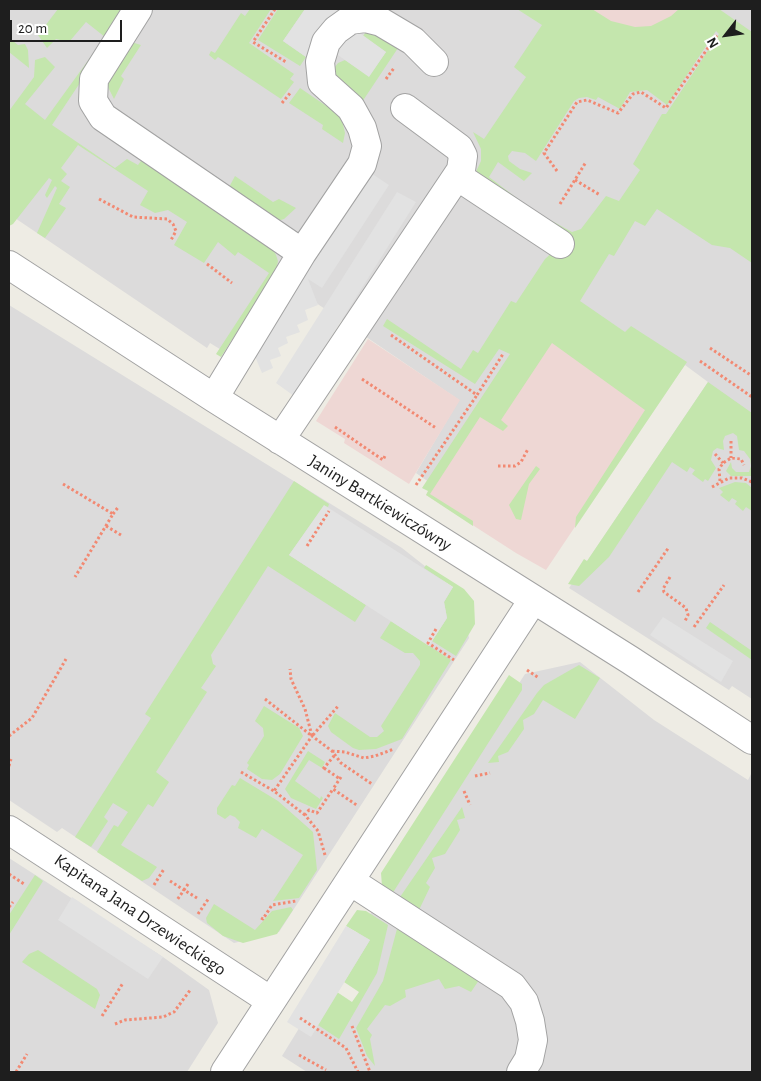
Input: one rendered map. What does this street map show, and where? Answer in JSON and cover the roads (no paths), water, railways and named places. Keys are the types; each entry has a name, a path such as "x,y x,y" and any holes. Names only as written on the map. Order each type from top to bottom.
{"street":[{"path":"138,9 94,80 93,101 102,117 302,253"},
{"path":"214,398 302,253 362,164 368,146 352,108 322,82 320,62 326,42 336,30 350,20 365,18 381,22 413,41 434,62"},
{"path":"280,440 457,176 463,162 460,148 404,108"},
{"path":"457,176 560,244"},
{"name":"Janiny Bartkiewiczówny","path":"9,265 280,440 630,660 752,740"},
{"path":"225,1072 533,600"},
{"name":"Kapitana Jana Drzewieckiego","path":"9,830 271,1001"},
{"path":"350,881 512,986 524,1002 533,1040 529,1059 521,1072"}]}
